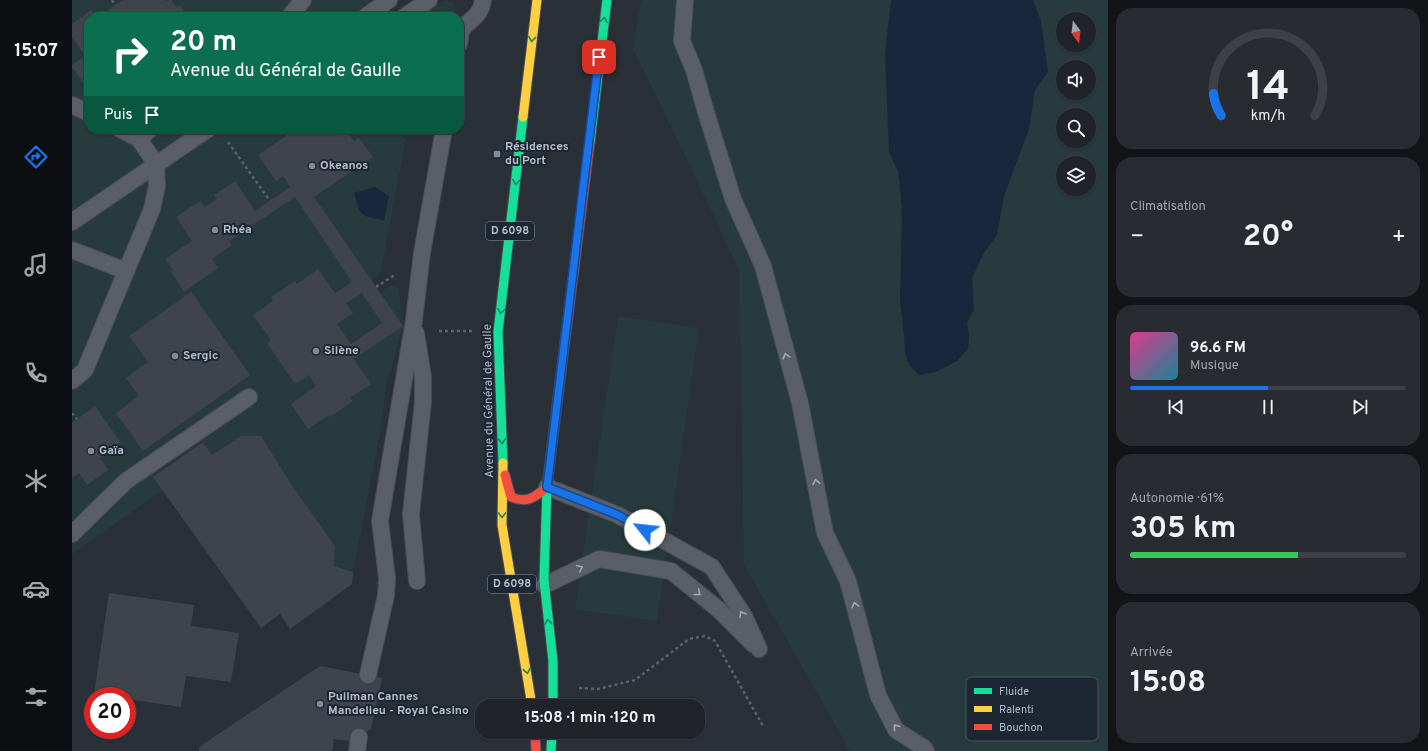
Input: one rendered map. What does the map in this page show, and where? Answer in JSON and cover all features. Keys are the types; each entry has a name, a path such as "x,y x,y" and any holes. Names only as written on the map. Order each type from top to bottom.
{"main road":[{"name":"Avenue du Général de Gaulle","path":"531,699 502,525 503,462 498,332 534,14 537,0"},
{"name":"D 6098","path":"553,699 553,661 544,586 547,487 607,0"},
{"path":"503,462 511,497 518,501 529,500 547,487"},
{"path":"551,751 552,739"}],"lane":[{"path":"293,12 303,0"},
{"path":"372,12 389,0"},
{"path":"411,12 429,0"},
{"path":"464,27 477,15 482,6 483,0"},
{"path":"685,0 682,41 694,70 733,200 763,266 800,404 825,533 848,581 878,695 896,730 924,748 926,751"},
{"path":"72,105 84,111"},
{"path":"72,381 85,370 152,209 157,186 156,164 144,134"},
{"path":"72,222 201,134"},
{"path":"368,675 386,595 387,578 380,521 414,320 422,253 443,134"},
{"path":"72,250 126,271"},
{"path":"414,320 423,377 423,402 411,514 417,581"},
{"path":"72,534 126,481 249,397"},
{"path":"544,586 599,559 671,571 718,609 759,649 744,616 712,567 618,515 547,487"}],"path":[{"path":"112,0 115,5"},
{"path":"228,142 270,201"},
{"path":"448,331 459,330"},
{"path":"72,413 77,419"},
{"path":"576,688 598,689 635,680 688,639 705,636 715,642 764,726"}],"green space":[{"path":"72,0 376,0 360,12 84,12 84,134 396,134 406,138 381,272 372,280 380,292 390,286 395,285 399,289 403,326 386,386 382,424 353,572 334,566 335,546 291,484 261,436 241,436 212,455 202,442 153,476 163,490 72,554"},
{"path":"448,0 452,3 455,12 426,12 436,5"},
{"path":"641,0 1108,0 1108,751 850,751 744,565 739,269 633,48"},
{"path":"618,316 699,328 657,621 575,609"}],"water":[{"path":"891,0 1033,0 1041,21 1048,72 1035,90 1029,129 1004,196 997,235 984,253 972,278 974,310 967,322 969,337 968,349 957,361 936,372 919,375 909,365 905,353 900,299 902,207 898,172 889,152 885,54"},
{"path":"375,187 389,196 384,220 362,214 354,193"}],"building":[{"path":"123,0 171,0 177,8 180,5 185,12 105,12"},
{"path":"84,15 84,55 72,38 72,24"},
{"path":"84,57 84,84 72,67 72,65"},
{"path":"285,134 349,134 354,141 359,138 373,157 314,197 403,326 354,359 371,384 350,398 353,401 330,417 329,415 308,429 291,404 316,386 309,375 295,384 267,343 271,340 253,315 273,301 271,297 295,281 297,284 318,269 335,293 352,282 295,197 229,241 232,245 212,259 218,268 184,292 171,272 173,270 165,259 192,241 176,217 200,201 205,207 217,199 214,195 235,181 255,211 290,187 283,176 276,181 258,155 286,136","holes":["362,293 382,323 351,344 337,324 353,313 346,303"]},
{"path":"191,292 250,375 143,451 116,413 139,396 126,378 148,362 129,336"},
{"name":"Gaïa","path":"95,406 121,443 100,458 108,470 87,485 79,473 72,478 72,423"},
{"path":"241,436 261,436 291,484 335,546 334,566 353,572 352,584 290,629 280,614 261,628 153,477 203,442 212,455"},
{"path":"109,593 194,605 191,626 239,633 231,682 186,676 181,707 136,700 136,687 95,687"},
{"name":"Pullman Cannes Mandelieu - Royal Casino","path":"320,666 382,678 371,729 352,741 334,739 332,751 199,751 199,747"}],"traffic: fast":[{"path":"590,142 607,0"},
{"path":"503,463 498,332 523,117"},
{"path":"553,699 553,661 544,580 547,487 556,413"},
{"path":"551,751 552,739"}],"traffic: slow":[{"path":"523,117 537,0"},
{"path":"503,463 502,525 531,699"}],"traffic: jam":[{"path":"556,413 590,142"},
{"path":"505,475 511,497 517,499 526,500 539,494 547,487"},
{"path":"535,739 536,751"}],"place":[{"name":"Résidences du Port","path":"497,154"},
{"name":"Okeanos","path":"312,166"},
{"name":"Rhéa","path":"215,230"},
{"name":"Silène","path":"316,351"},
{"name":"Sergic","path":"175,356"},
{"name":"Gaïa","path":"91,451"},
{"name":"Pullman Cannes Mandelieu - Royal Casino","path":"320,704"}],"route":[{"path":"599,57 547,487 618,515 645,530"}]}
